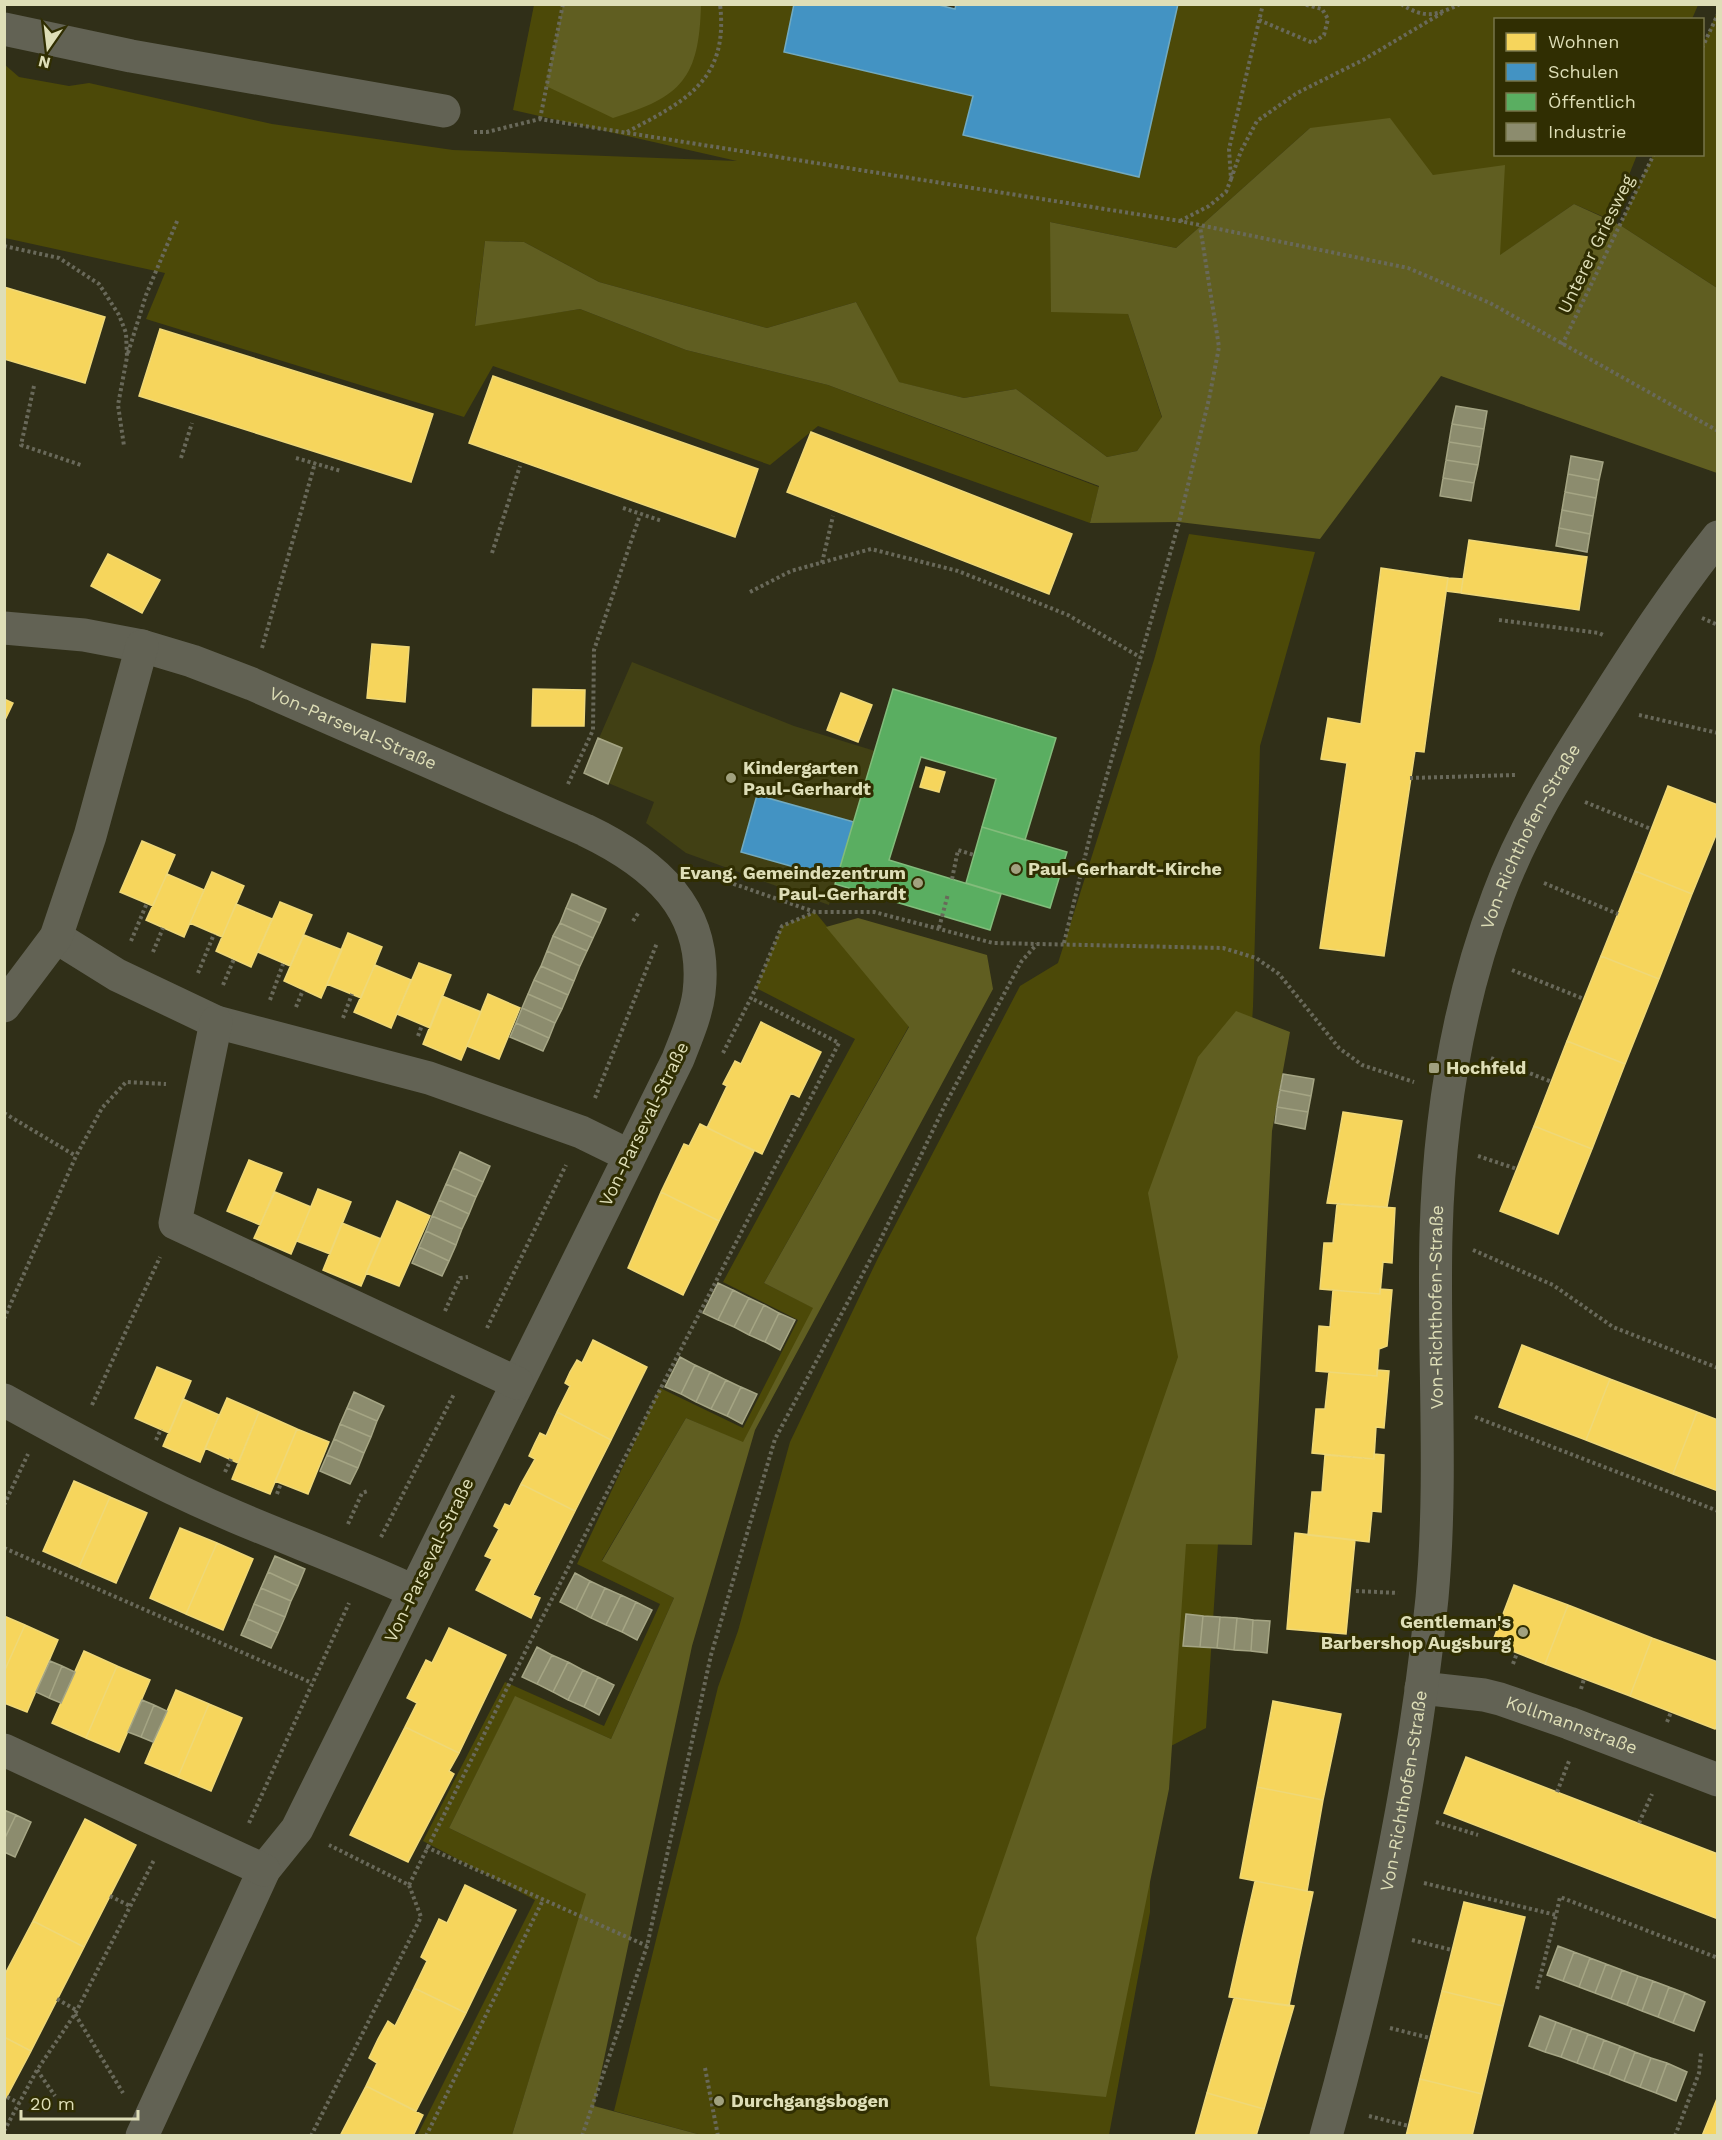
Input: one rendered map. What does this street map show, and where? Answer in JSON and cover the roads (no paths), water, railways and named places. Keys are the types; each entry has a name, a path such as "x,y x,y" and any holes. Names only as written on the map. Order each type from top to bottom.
{"street":[{"path":"4,29 131,56 444,111"},
{"name":"Von-Richthofen-Straße","path":"1326,2136 1349,2051 1389,1875 1421,1688 1432,1596 1437,1499 1436,1236 1440,1155 1456,1044 1478,957 1509,869 1549,788 1633,655 1718,537"},
{"name":"Von-Parseval-Straße","path":"4,628 84,635 142,646 192,661 252,684 620,847 650,868 676,896 691,926 700,961 699,995 678,1059 628,1155 297,1829 264,1870 144,2133"},
{"path":"4,1006 56,938 90,836 142,646"},
{"path":"56,938 117,975 216,1022 429,1078 581,1132 628,1155"},
{"path":"216,1022 175,1223 517,1383"},
{"path":"4,1400 142,1474 236,1517 365,1568 413,1591"},
{"name":"Kollmannstraße","path":"1421,1688 1484,1695 1569,1723 1718,1780"},
{"path":"4,1750 264,1870"}],"place":[{"name":"Kindergarten Paul-Gerhardt","path":"731,778"},
{"name":"Paul-Gerhardt-Kirche","path":"1016,869"},
{"name":"Evang. Gemeindezentrum Paul-Gerhardt","path":"918,883"},
{"name":"Hochfeld","path":"1434,1068"},
{"name":"Gentleman's Barbershop Augsburg","path":"1523,1632"},
{"name":"Durchgangsbogen","path":"719,2101"}]}
